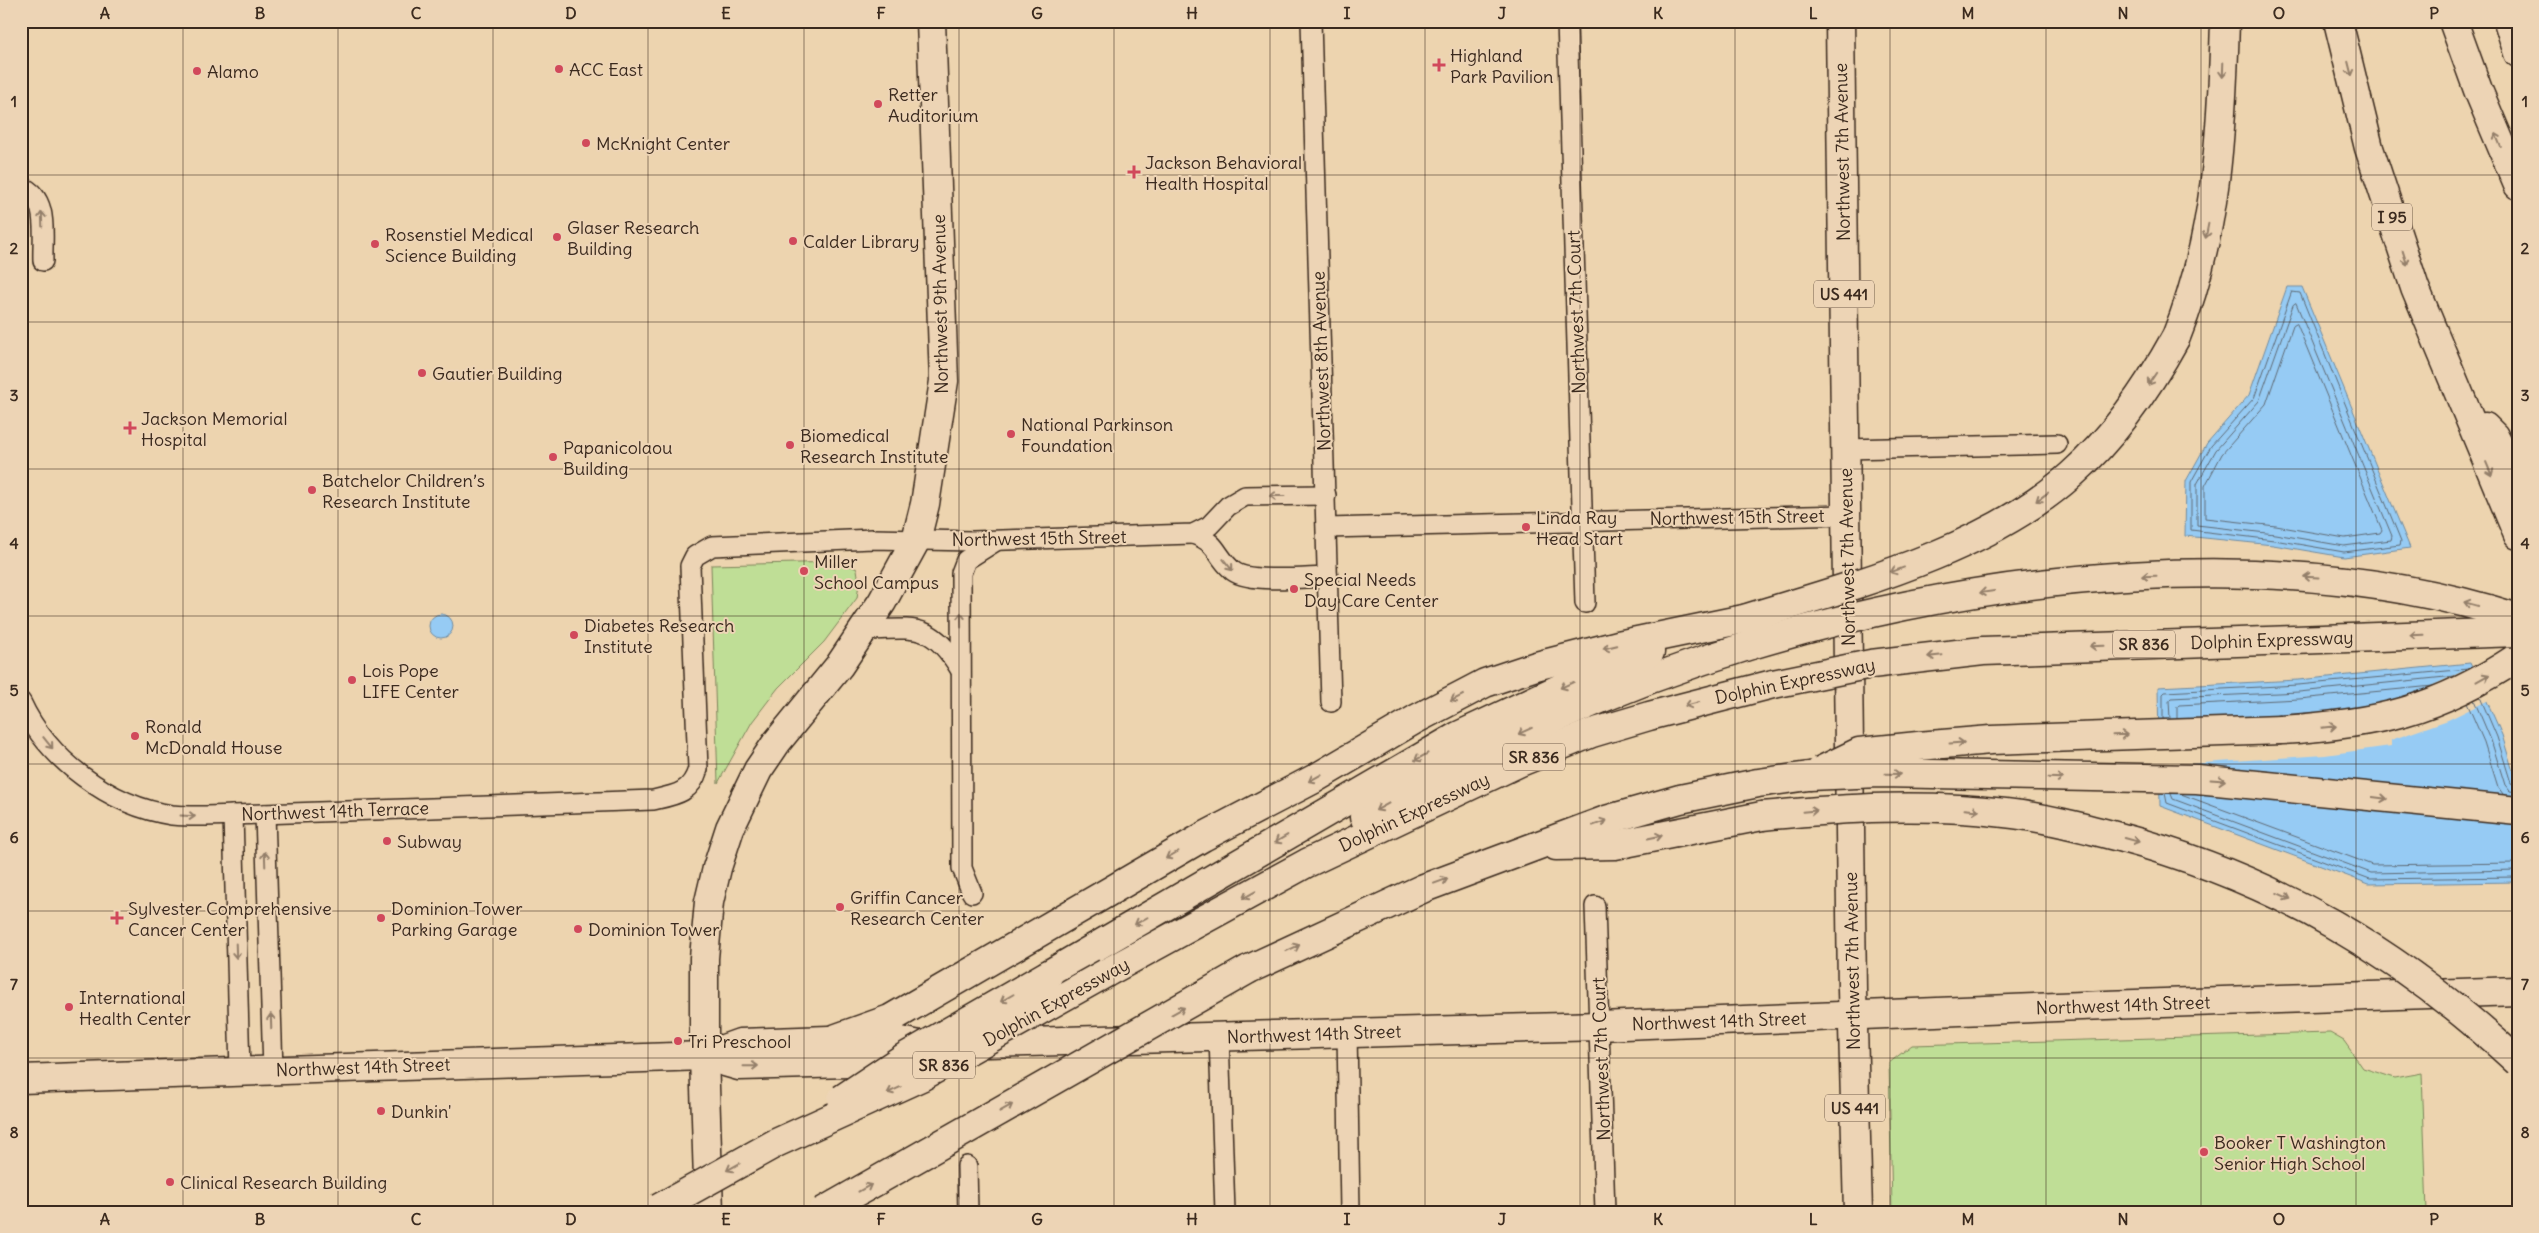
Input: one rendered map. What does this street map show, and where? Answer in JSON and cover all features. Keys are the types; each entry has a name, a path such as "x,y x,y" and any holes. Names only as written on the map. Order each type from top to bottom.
{"main road":[{"name":"Northwest 9th Avenue","path":"709,1212 704,1056 704,958 710,902 717,868 730,828 758,770 777,742 839,666 864,630 882,602 916,540 931,475 944,381 932,21"},
{"name":"Northwest 7th Avenue","path":"1840,21 1853,1017 1858,1212"},
{"path":"776,1143 905,1057 1458,736 1582,678 1744,619 1927,559 2006,520 2038,500 2070,476 2118,427 2155,376 2176,337 2191,300 2212,207 2222,108 2225,21"},
{"name":"I 95","path":"2338,21 2369,148 2415,288 2463,408 2518,535"},
{"path":"2452,21 2478,90 2518,184"},
{"path":"2508,21 2518,52"},
{"path":"2463,408 2494,436 2518,482"},
{"path":"1307,863 1332,835 1452,767 1526,730 1593,700 1680,667 1751,645 1854,617 1971,594 2078,582 2181,575 2278,575 2353,581 2449,598 2518,618"},
{"path":"831,1040 896,1016 1203,837 1314,779 1416,719 1485,683 1536,666 1618,645 1744,619"},
{"name":"Dolphin Expressway","path":"656,1210 776,1143 921,1077 1307,863 1465,787 1592,733 1649,716 1773,684 1871,664 1983,651 2518,632"},
{"path":"1810,776 1859,752 1918,746 1991,740 2281,730 2366,722 2408,713 2437,701 2490,674 2518,657"},
{"path":"822,1212 1249,969 1424,888 1606,820 1680,799 1758,783 1810,776 1880,773 2197,779 2518,811"},
{"path":"1538,846 1615,845 1762,816 1864,807 1960,809 2006,813 2093,830 2195,860 2293,901 2359,938 2417,977 2474,1021 2518,1062"},
{"name":"Northwest 14th Street","path":"704,1056 740,1043 887,1038 919,1045 1600,1026 2106,1005 2518,991"},
{"name":"Northwest 14th Street","path":"21,1079 704,1056 739,1066 886,1062 919,1045"}],"street":[{"name":"Northwest 8th Avenue","path":"1311,21 1331,702"},
{"name":"Northwest 7th Court","path":"1567,21 1586,603"},
{"path":"21,186 32,192 42,208 43,261"},
{"path":"1846,449 2057,444"},
{"name":"Northwest 15th Street","path":"690,787 698,769 690,566 696,556 705,549 720,544 873,538 998,540 1193,534 1209,526 1237,499 1245,496 1326,496"},
{"name":"Northwest 15th Street","path":"1327,528 1847,515"},
{"path":"1193,534 1208,539 1231,570 1237,574 1268,578 1328,577"},
{"path":"972,893 962,868 961,573 966,560 998,540"},
{"path":"864,630 908,630 928,633 942,642 960,669"},
{"name":"Northwest 14th Terrace","path":"21,702 49,746 86,780 125,801 172,815 233,815 653,800 676,794 690,787"},
{"path":"264,814 274,1070"},
{"path":"233,815 240,1071"},
{"name":"Northwest 7th Court","path":"1595,906 1605,1212"},
{"path":"1346,1032 1350,1212"},
{"path":"1219,1037 1225,1212"},
{"path":"967,1166 968,1212"}],"green space":[{"path":"842,562 857,569 859,583 857,598 824,642 778,688 752,722 718,783 711,565"},
{"name":"Booker T Washington Senior High School","path":"2330,1033 2344,1041 2363,1068 2395,1078 2422,1073 2427,1212 1892,1212 1889,1063 1912,1045"}],"water":[{"path":"2287,287 2302,287 2410,548 2344,557 2273,545 2185,536 2186,481 2207,443 2249,395"},
{"path":"441,614 449,618 453,626 449,634 441,638 433,634 429,626 433,618"},
{"path":"2470,663 2502,735 2518,788 2518,882 2369,884 2160,806 2158,687 2298,680"}],"pier":[{"path":"2474,666 2489,700 2448,720 2391,740 2391,746 2325,755 2188,764 2518,797 2518,823 2227,793 2157,793 2156,721 2309,716 2346,712 2416,693"}],"place":[{"name":"Highland Park Pavilion","path":"1439,65"},
{"name":"ACC East","path":"559,69"},
{"name":"Alamo","path":"197,71"},
{"name":"Retter Auditorium","path":"878,104"},
{"name":"McKnight Center","path":"586,143"},
{"name":"Jackson Behavioral Health Hospital","path":"1134,172"},
{"name":"Glaser Research Building","path":"557,237"},
{"name":"Calder Library","path":"793,241"},
{"name":"Rosenstiel Medical Science Building","path":"375,244"},
{"name":"Gautier Building","path":"422,373"},
{"name":"Jackson Memorial Hospital","path":"130,428"},
{"name":"National Parkinson Foundation","path":"1011,434"},
{"name":"Biomedical Research Institute","path":"790,445"},
{"name":"Papanicolaou Building","path":"553,457"},
{"name":"Batchelor Children’s Research Institute","path":"312,490"},
{"name":"Linda Ray Head Start","path":"1526,527"},
{"name":"Miller School Campus","path":"804,571"},
{"name":"Special Needs Day Care Center","path":"1294,589"},
{"name":"Diabetes Research Institute","path":"574,635"},
{"name":"Lois Pope LIFE Center","path":"352,680"},
{"name":"Ronald McDonald House","path":"135,736"},
{"name":"Subway","path":"387,841"},
{"name":"Griffin Cancer Research Center","path":"840,907"},
{"name":"Sylvester Comprehensive Cancer Center","path":"117,918"},
{"name":"Dominion Tower Parking Garage","path":"381,918"},
{"name":"Dominion Tower","path":"578,929"},
{"name":"International Health Center","path":"69,1007"},
{"name":"Tri Preschool","path":"678,1041"},
{"name":"Dunkin'","path":"381,1111"},
{"name":"Booker T Washington Senior High School","path":"2204,1152"},
{"name":"Clinical Research Building","path":"170,1182"}]}
